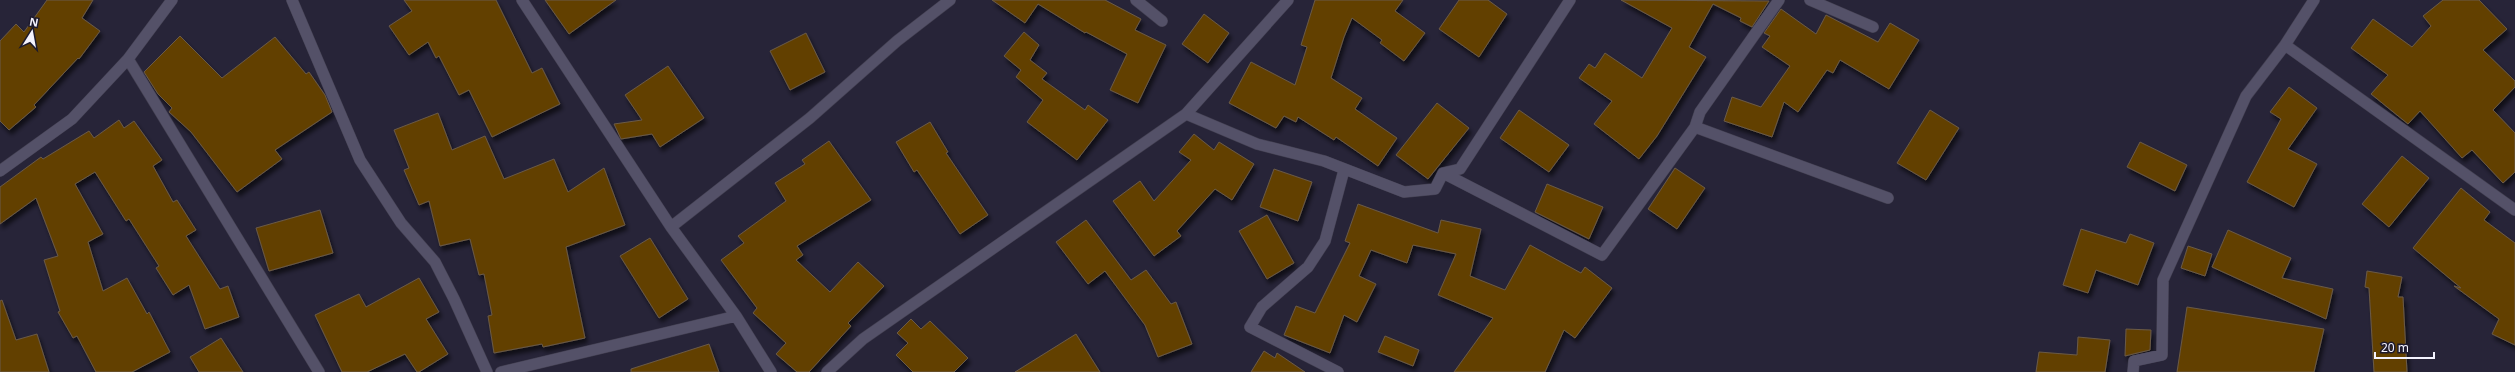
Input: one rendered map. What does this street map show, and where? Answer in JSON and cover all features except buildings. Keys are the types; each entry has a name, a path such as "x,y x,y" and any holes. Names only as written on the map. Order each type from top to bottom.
{"street":[{"path":"0,171 72,119 128,59 172,0"},
{"path":"292,0 360,160 401,223 435,262 454,299 487,372"},
{"path":"522,0 671,227 736,316 772,372"},
{"path":"671,227 810,118 897,41 950,0"},
{"path":"1136,0 1162,21"},
{"path":"830,371 863,339 1186,114 1288,0"},
{"path":"1443,173 1460,169 1570,0"},
{"path":"1443,173 1602,254 1695,127 1700,112 1779,0"},
{"path":"1810,0 1873,28"},
{"path":"2133,372 2134,361 2162,355 2163,280 2246,96 2285,45 2314,0"},
{"path":"2285,45 2515,210"},
{"path":"128,59 318,372"},
{"path":"1186,114 1257,144 1324,161 1404,192 1435,189 1443,173"},
{"path":"1695,127 1888,198"},
{"path":"1338,372 1250,327 1262,307 1308,267 1325,241 1344,170"},
{"path":"501,372 736,316"}]}
